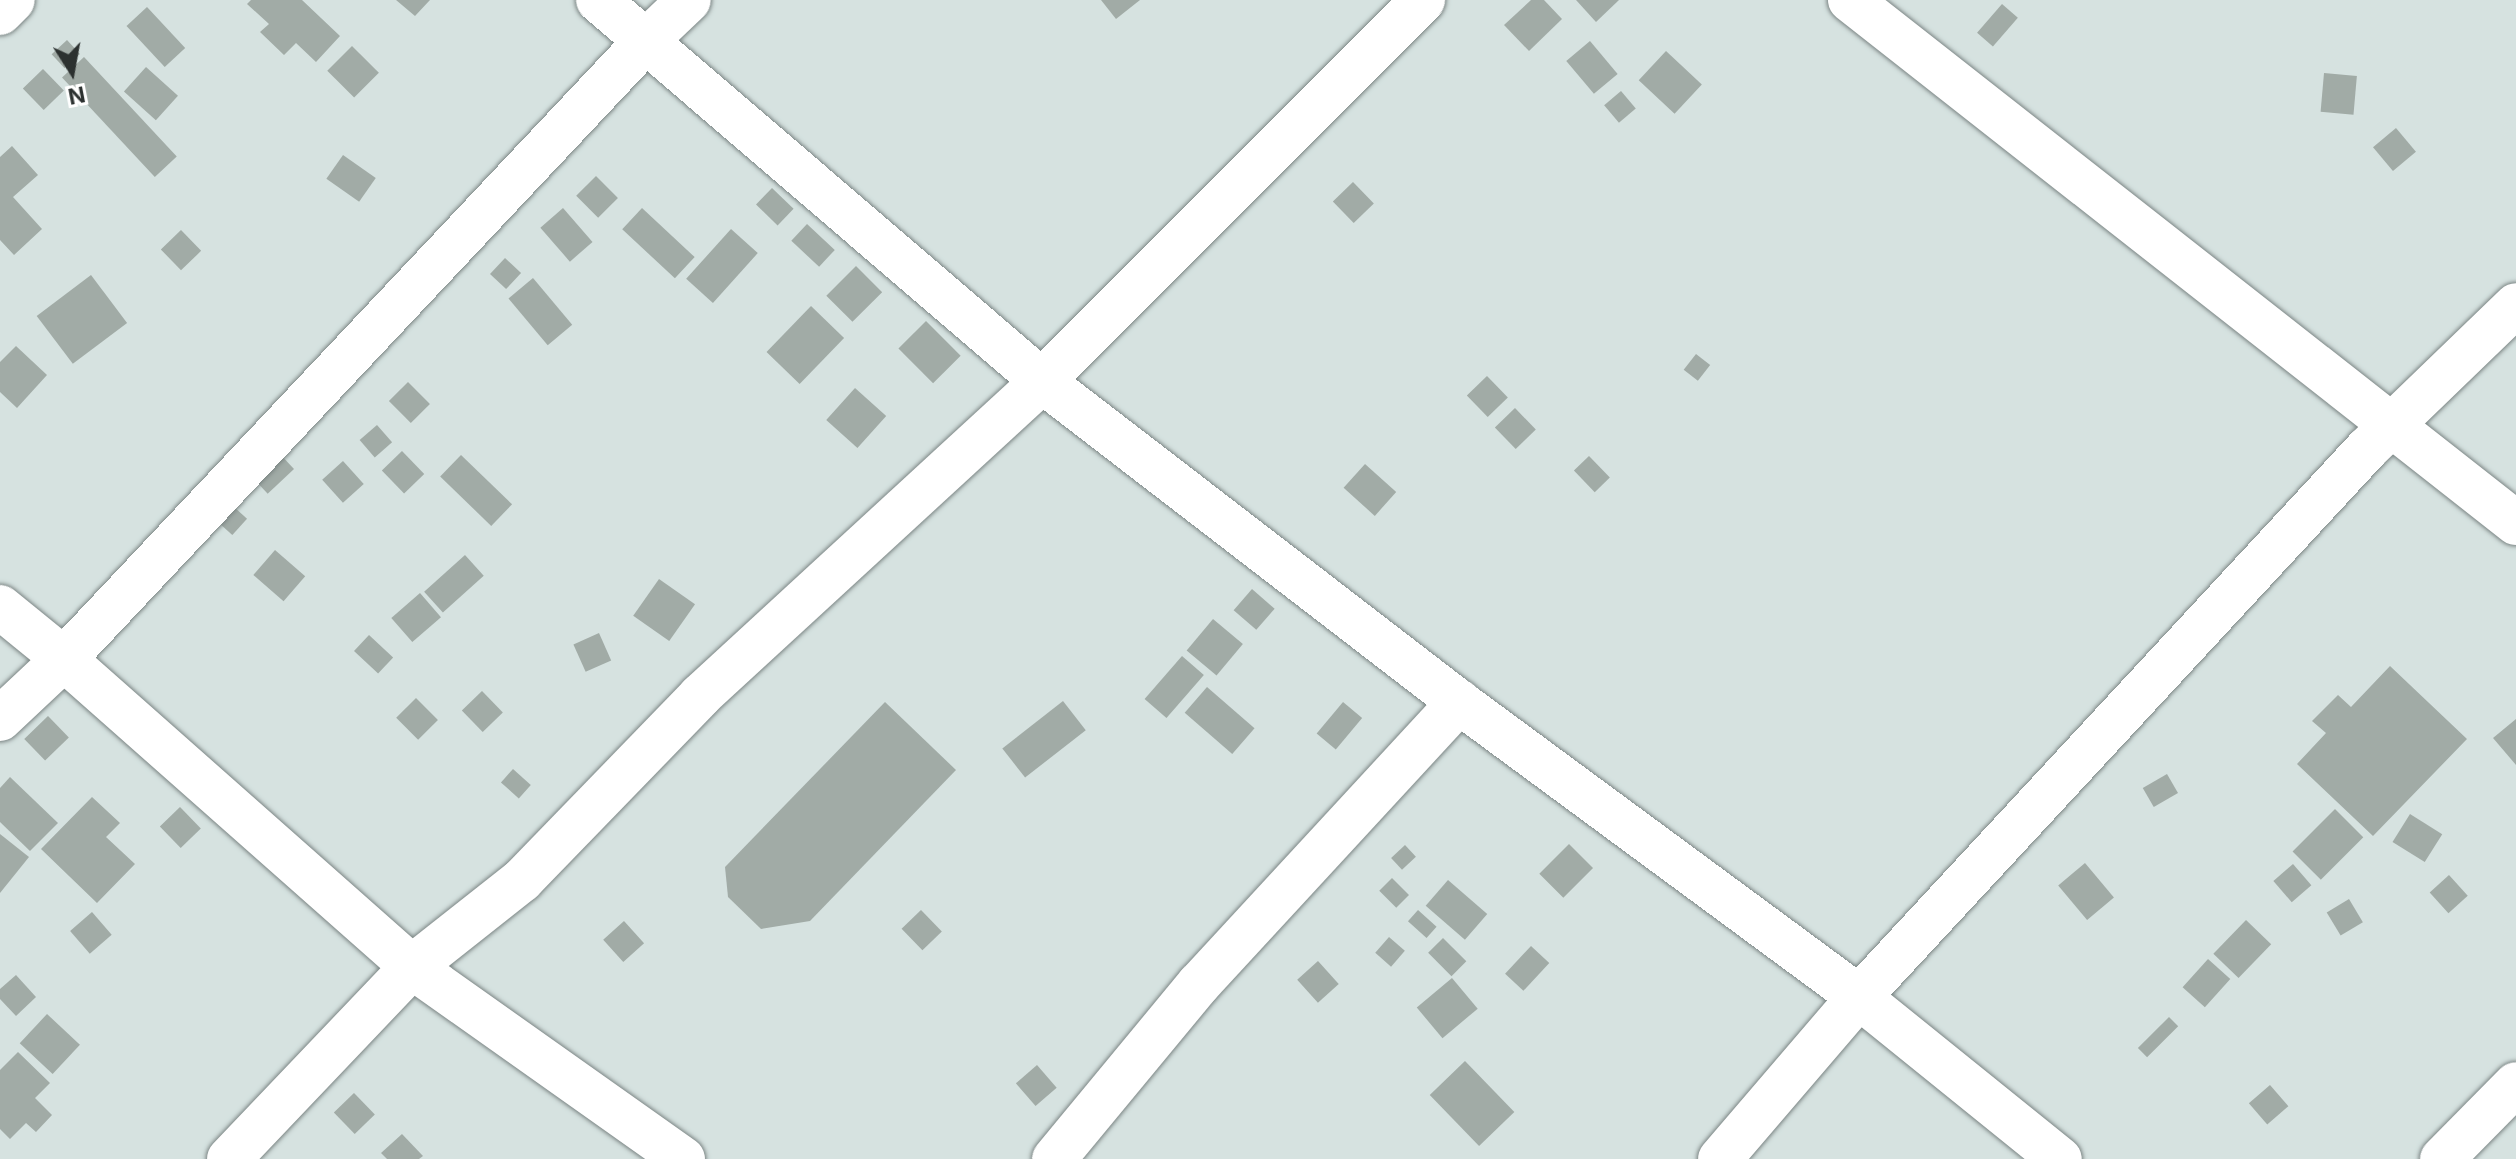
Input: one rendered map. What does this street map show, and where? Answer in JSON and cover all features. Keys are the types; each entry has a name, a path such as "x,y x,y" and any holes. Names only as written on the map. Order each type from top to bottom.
{"street":[{"path":"0,13 13,0"},
{"path":"598,0 1042,381 1459,702 1859,997 2060,1159"},
{"path":"0,719 64,659 646,41 689,0"},
{"path":"229,1159 412,967 522,880 700,696 1042,381 1423,0"},
{"path":"1850,0 2516,523"},
{"path":"1720,1159 1859,997 2367,449 2516,305"},
{"path":"0,607 64,659 412,967 683,1159"},
{"path":"1054,1159 1199,984 1459,702"},
{"path":"2442,1159 2516,1084"}],"building":[{"path":"251,0 302,0 340,36 316,62 296,43 284,55 260,32 269,24 247,4"},
{"path":"396,0 430,0 415,16"},
{"path":"1101,0 1140,0 1116,19"},
{"path":"1531,0 1544,0 1562,19 1529,51 1504,25"},
{"path":"1576,0 1619,0 1596,22"},
{"path":"2002,4 2018,18 1993,46 1977,33"},
{"path":"147,7 185,48 165,67 127,26"},
{"path":"67,40 80,54 65,68 52,54"},
{"path":"1590,41 1618,74 1594,94 1566,61"},
{"path":"352,46 379,73 354,98 327,71"},
{"path":"1666,51 1702,84 1675,114 1639,80"},
{"path":"84,57 177,156 155,177 62,77"},
{"path":"146,67 178,96 156,120 124,92"},
{"path":"43,69 64,91 44,110 23,88"},
{"path":"2324,73 2357,76 2353,115 2321,112"},
{"path":"1621,91 1636,109 1619,123 1604,105"},
{"path":"2396,128 2416,152 2393,171 2373,147"},
{"path":"12,146 38,175 13,197 42,229 14,255 0,240 0,157"},
{"path":"343,155 376,178 359,202 326,179"},
{"path":"596,176 618,198 598,218 576,196"},
{"path":"1353,182 1374,204 1354,223 1333,201"},
{"path":"772,188 794,209 778,225 756,205"},
{"path":"563,208 593,242 570,262 540,228"},
{"path":"642,208 695,257 675,278 622,229"},
{"path":"807,224 835,250 819,267 791,241"},
{"path":"731,229 758,253 713,303 686,279"},
{"path":"181,230 201,251 181,270 161,249"},
{"path":"505,258 521,273 506,289 490,274"},
{"path":"856,266 882,292 852,322 826,296"},
{"path":"91,275 127,323 73,364 37,316"},
{"path":"533,278 572,325 548,345 508,299"},
{"path":"811,306 844,338 800,384 767,352"},
{"path":"926,321 961,356 933,383 898,349"},
{"path":"16,346 47,375 17,408 0,392 0,362"},
{"path":"1696,354 1710,365 1698,381 1684,370"},
{"path":"1487,376 1508,398 1488,417 1467,395"},
{"path":"408,382 430,404 411,423 389,401"},
{"path":"855,388 886,416 857,448 826,420"},
{"path":"1515,408 1536,430 1516,449 1495,427"},
{"path":"377,425 392,442 375,457 360,440"},
{"path":"402,451 424,474 404,493 382,470"},
{"path":"279,453 294,469 268,494 253,478"},
{"path":"461,455 512,504 491,526 440,477"},
{"path":"1589,456 1610,478 1595,492 1574,471"},
{"path":"343,461 364,484 343,503 322,480"},
{"path":"1365,464 1396,492 1375,516 1344,488"},
{"path":"224,498 247,519 232,535 209,514"},
{"path":"275,550 305,576 284,601 253,575"},
{"path":"465,555 484,576 443,613 424,592"},
{"path":"659,579 695,604 669,641 633,616"},
{"path":"1252,589 1275,609 1256,630 1234,610"},
{"path":"420,593 441,617 412,642 391,618"},
{"path":"1213,619 1243,644 1217,675 1187,650"},
{"path":"599,633 611,660 586,672 573,644"},
{"path":"369,635 393,658 378,674 354,651"},
{"path":"1182,656 1204,675 1166,718 1145,699"},
{"path":"2390,666 2467,739 2373,836 2297,764 2326,733 2312,721 2338,695 2351,707"},
{"path":"1207,687 1255,728 1232,754 1185,713"},
{"path":"482,691 503,713 483,732 462,710"},
{"path":"416,698 438,720 418,740 396,718"},
{"path":"1063,701 1086,730 1025,778 1002,748"},
{"path":"885,702 956,770 810,921 761,929 728,897 725,867"},
{"path":"1343,702 1362,718 1336,749 1317,733"},
{"path":"48,716 69,738 45,761 24,739"},
{"path":"2516,719 2516,765 2493,738"},
{"path":"513,769 531,785 519,798 501,782"},
{"path":"2167,774 2178,793 2154,807 2143,788"},
{"path":"10,777 58,823 30,851 0,822 0,788"},
{"path":"92,797 120,823 106,837 135,864 97,903 41,849"},
{"path":"180,807 201,829 181,848 160,826"},
{"path":"2335,809 2363,837 2321,880 2293,851"},
{"path":"2410,814 2442,834 2425,862 2393,842"},
{"path":"0,834 29,857 0,893"},
{"path":"1569,844 1593,868 1563,898 1539,874"},
{"path":"1405,845 1416,857 1402,870 1391,858"},
{"path":"2085,863 2114,897 2087,920 2058,885"},
{"path":"2293,864 2311,885 2292,902 2273,881"},
{"path":"2449,875 2468,896 2448,913 2430,892"},
{"path":"1392,878 1409,895 1396,908 1379,891"},
{"path":"1448,880 1487,914 1465,940 1426,906"},
{"path":"2349,899 2363,922 2341,936 2327,912"},
{"path":"921,910 942,932 922,950 902,929"},
{"path":"1418,910 1437,927 1427,938 1408,921"},
{"path":"92,912 112,935 90,954 70,931"},
{"path":"2246,920 2271,944 2239,978 2213,954"},
{"path":"624,921 644,943 623,962 603,940"},
{"path":"1389,937 1405,951 1391,967 1375,953"},
{"path":"1443,938 1466,961 1451,976 1428,953"},
{"path":"1531,946 1549,963 1523,991 1505,974"},
{"path":"2208,959 2230,979 2205,1007 2183,987"},
{"path":"1318,961 1339,984 1318,1003 1297,980"},
{"path":"16,975 36,997 16,1016 0,999 0,989"},
{"path":"1452,978 1478,1009 1442,1038 1417,1008"},
{"path":"47,1014 80,1045 53,1074 20,1043"},
{"path":"2169,1017 2178,1026 2147,1057 2138,1048"},
{"path":"18,1052 50,1083 35,1098 52,1115 36,1132 26,1123 10,1139 0,1129 0,1070"},
{"path":"1465,1061 1514,1112 1479,1146 1430,1095"},
{"path":"1037,1065 1057,1088 1036,1106 1016,1083"},
{"path":"2270,1085 2288,1106 2267,1125 2249,1103"},
{"path":"354,1093 375,1115 355,1134 334,1112"},
{"path":"402,1134 423,1156 419,1159 387,1159 381,1153"}]}
